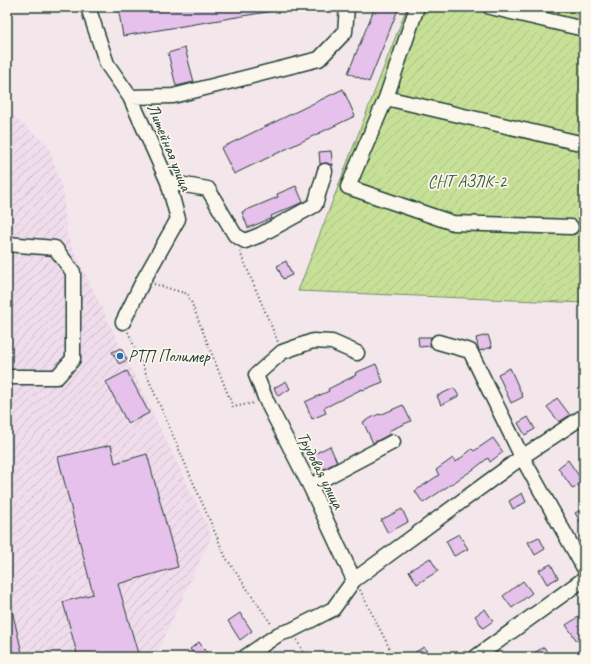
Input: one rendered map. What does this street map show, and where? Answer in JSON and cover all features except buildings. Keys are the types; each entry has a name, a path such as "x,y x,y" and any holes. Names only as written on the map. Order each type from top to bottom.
{"street":[{"name":"Литейная улица","path":"88,7 107,64 130,97 168,182 178,219 143,281 123,322"},
{"path":"130,97 173,96 319,59 345,32 347,7"},
{"path":"417,7 386,98 348,187 453,223 571,226"},
{"path":"490,7 584,29"},
{"path":"386,98 584,144"},
{"path":"168,182 208,189 235,235 244,241 260,235 315,204 324,171"},
{"path":"7,244 55,248 73,272 73,359 57,377 7,377"},
{"path":"282,352 313,341 332,342 358,353"},
{"path":"438,342 470,351 522,457 584,568"},
{"name":"Трудовая улица","path":"282,352 256,375 266,400 311,488 354,580"},
{"path":"245,657 285,632 333,608 354,580 522,457 584,416"},
{"path":"311,488 319,481 393,442"},
{"path":"476,657 584,579"}],"path":[{"path":"235,235 240,253 282,352"},
{"path":"143,281 188,294 233,407 266,400"},
{"path":"123,322 226,558 305,657"},
{"path":"354,580 394,657"}],"shaded area":[{"path":"7,111 48,145 63,190 67,236 212,535 155,657 7,657"}],"green space":[{"name":"СНТ АЗЛК-2","path":"407,7 543,7 584,15 584,303 298,291"}],"place":[{"name":"РТП Полимер","path":"120,356"}]}
